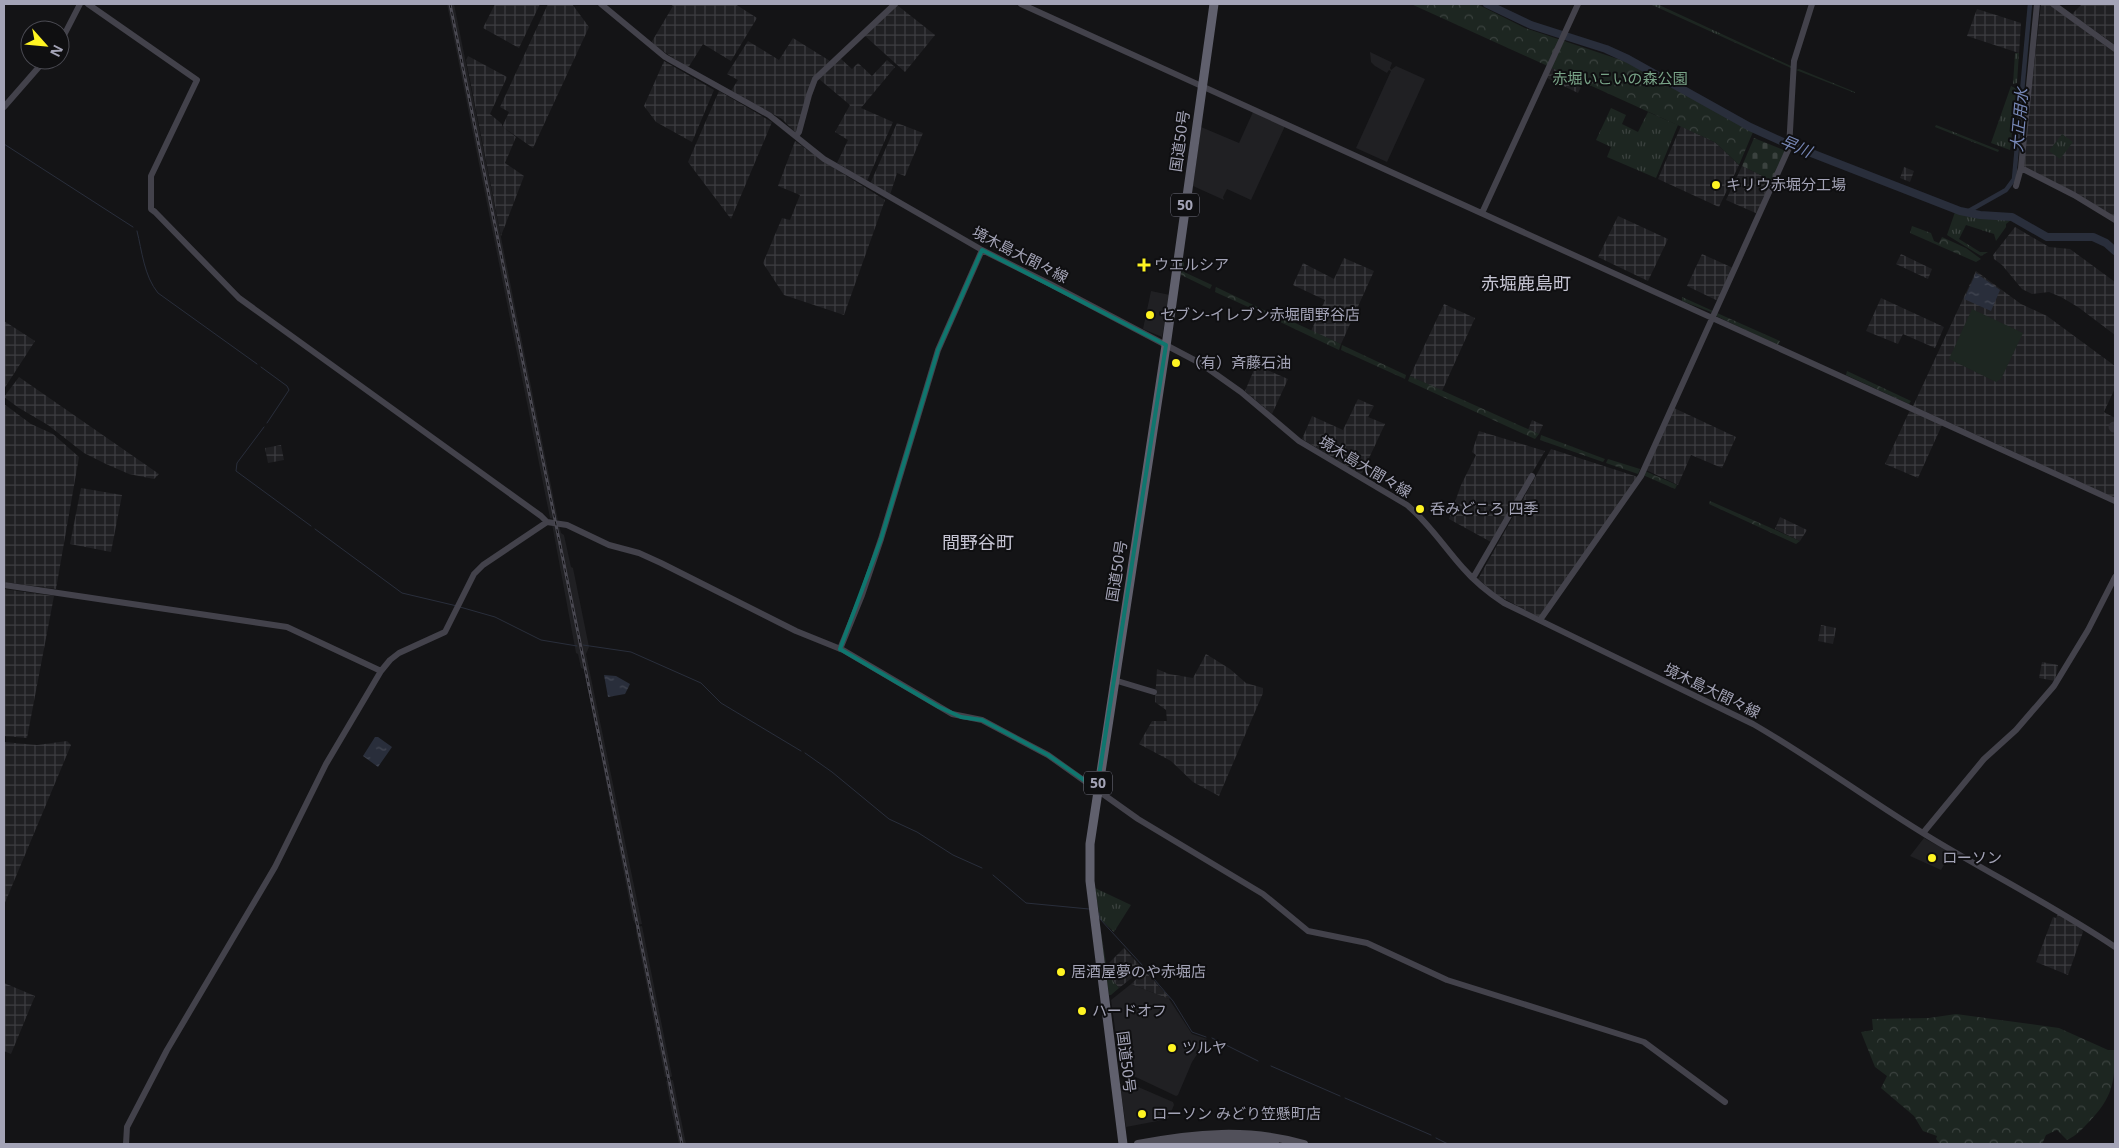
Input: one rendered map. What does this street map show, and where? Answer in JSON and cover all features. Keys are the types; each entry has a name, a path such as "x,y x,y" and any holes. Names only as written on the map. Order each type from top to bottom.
{"highway":[{"name":"国道50号","path":"1123,1144 1090,882 1090,844 1166,345 1214,4"}],"main road":[{"path":"1138,1144 1184,1135 1216,1133 1272,1136 1304,1144"},
{"path":"1168,1144 1227,1139 1275,1144"}],"street":[{"path":"70,24 80,4"},
{"path":"88,4 197,80 151,176 151,208 154,212 239,298 527,505 547,522"},
{"name":"境木島大間々線","path":"601,4 665,57 769,115 824,159 982,250 1166,345 1216,374 1247,396 1299,441 1406,505 1422,518 1473,578 1483,588 1504,603 1753,724 1923,833 2028,893 2115,947"},
{"path":"796,136 799,132 815,79 895,4"},
{"path":"1021,4 2115,501"},
{"path":"1482,213 1578,4"},
{"path":"1540,620 1640,476 1790,148 1794,61 1812,4"},
{"path":"2016,186 2021,168 2037,4"},
{"path":"2054,4 2115,49"},
{"path":"4,108 36,70"},
{"path":"2021,168 2074,195 2115,220"},
{"path":"840,649 861,598 881,539 938,350 982,250"},
{"path":"1473,578 1532,476"},
{"path":"126,1144 127,1127 167,1050 275,867 326,764 381,671 390,660 400,653 444,632 474,574 483,565 547,522 560,522 609,545 639,553 796,631 840,649 939,707 961,717 985,722 1048,755 1146,824 1263,894 1308,930 1366,943 1447,980 1644,1042 1725,1102"},
{"path":"1923,833 1984,759 2016,730 2054,686 2088,630 2115,577"},
{"path":"4,585 287,627 381,671"},
{"path":"1114,680 1154,692"}],"highlighted area":[{"path":"982,250 1166,345 1097,789 1048,755 982,720 961,717 939,707 840,649 881,539 938,350"}],"shaded area":[{"path":"447,4 454,4 558,520 550,518"},
{"path":"495,4 540,4 519,48 483,28"},
{"path":"548,4 572,4 589,27 533,148 503,127 516,137 505,163 524,176 501,236 466,60 468,56 507,77 490,114 502,124 502,127 509,112 500,107"},
{"path":"670,4 735,4 757,18 731,61 703,44 688,68 651,43 673,6"},
{"path":"2041,4 2049,4 2115,53 2115,217 2023,167"},
{"path":"2082,4 2115,4 2115,45 2072,14"},
{"path":"897,5 935,35 905,72 864,35"},
{"path":"1977,9 2021,23 2019,53 1967,36"},
{"path":"793,38 830,61 812,79 797,131 795,132 782,119 731,91 738,80 727,74 748,41 779,60"},
{"path":"1370,52 1391,62 1391,70 1396,66 1425,79 1387,162 1356,148 1391,71 1389,70 1387,73 1375,66 1371,62"},
{"path":"840,58 852,69 858,63 872,76 887,60 895,67 861,108 893,122 867,181 837,163 848,140 835,132 850,105 819,79"},
{"path":"664,61 714,90 692,142 656,122 644,106"},
{"path":"1551,67 1583,83 1578,93 1547,78"},
{"path":"719,91 772,122 731,219 688,162"},
{"path":"1253,112 1285,126 1251,200 1227,189 1223,197 1224,200 1193,186 1201,127 1239,143"},
{"path":"897,123 923,133 905,176 897,173 890,195 870,184"},
{"path":"1681,126 1716,143 1739,165 1719,207 1658,179"},
{"path":"795,141 885,200 844,315 784,295 763,263 782,218 790,220 800,195 778,186"},
{"path":"1742,166 1773,181 1758,214 1726,200"},
{"path":"1904,167 1914,171 1910,182 1900,178"},
{"path":"1618,216 1668,239 1648,281 1598,257"},
{"path":"2015,227 2049,247 2070,249 2115,282 2115,335 2078,307 2061,297 2049,292 2032,294 2022,289 2002,265 1994,259 1993,255"},
{"path":"1702,254 1733,268 1718,301 1687,286"},
{"path":"1901,254 1932,269 1928,279 1896,264"},
{"path":"1344,258 1374,271 1341,344 1311,331 1325,300 1293,285 1303,263 1334,279"},
{"path":"1976,271 2021,304 2047,316 2115,366 2115,388 2104,412 2115,418 2115,498 1913,406"},
{"path":"1151,291 1170,295 1162,337 1143,329"},
{"path":"1881,298 1944,327 1935,348 1903,334 1898,344 1866,331"},
{"path":"1444,304 1475,318 1442,391 1410,376"},
{"path":"4,321 35,341 4,389"},
{"path":"1256,365 1288,379 1272,414 1245,391"},
{"path":"19,377 159,474 154,479 129,474 106,464 84,453 48,425 19,408 4,397"},
{"path":"1358,399 1374,406 1368,417 1385,424 1360,474 1302,439 1312,416 1343,430"},
{"path":"4,404 31,424 53,434 79,457 56,589 4,582"},
{"path":"1674,408 1736,437 1722,468 1691,455 1678,485 1646,470"},
{"path":"1910,410 1942,425 1918,478 1885,464"},
{"path":"1532,420 1543,425 1539,434 1528,430"},
{"path":"1479,431 1545,451 1491,542 1449,519 1461,485 1476,455 1472,452"},
{"path":"281,445 284,460 268,463 265,448"},
{"path":"1551,449 1638,477 1539,617 1497,595 1478,579"},
{"path":"81,488 122,495 111,552 70,544"},
{"path":"1780,517 1807,530 1800,541 1775,529"},
{"path":"552,524 559,525 561,533 564,535 571,567 573,568 589,647 586,654 642,924 636,925 633,920 584,669 581,668 578,654 576,653"},
{"path":"4,589 54,596 27,738 4,736"},
{"path":"1821,625 1836,628 1833,644 1818,641"},
{"path":"1206,654 1230,669 1246,683 1263,688 1263,693 1219,796 1193,782 1171,761 1139,744 1152,721 1167,721 1166,710 1155,702 1157,669 1169,674 1193,678"},
{"path":"2042,662 2058,665 2055,681 2039,678"},
{"path":"67,741 71,745 4,905 4,742 37,745"},
{"path":"1924,838 1951,853 1941,870 1910,856"},
{"path":"2058,914 2082,929 2083,932 2068,975 2036,962 2053,917 2056,918"},
{"path":"642,926 671,1077 665,1077 636,932 636,927"},
{"path":"1124,948 1143,969 1119,988 1108,975 1107,965"},
{"path":"1145,971 1170,998 1169,999 1131,984"},
{"path":"4,983 35,996 11,1054 4,1051"},
{"path":"1131,984 1169,999 1192,1034 1207,1039 1192,1062 1176,1096 1121,1070 1111,1000"},
{"path":"673,1080 686,1144 679,1144 672,1113 666,1081"},
{"path":"1129,1083 1173,1102 1174,1105 1168,1119 1126,1127 1120,1084"}],"green space":[{"name":"赤堀いこいの森公園","path":"1411,4 1477,4 1525,28 1627,62 1753,132 1739,165 1716,143 1706,138"},
{"path":"1650,4 1657,4 1791,66 1791,68"},
{"path":"2015,53 2019,53 2017,83 2013,84"},
{"path":"1799,69 1855,92 1855,93 1796,70"},
{"path":"2011,86 2017,89 2010,150 1991,143"},
{"path":"1611,108 1626,115 1622,124 1638,132 1648,112 1678,125 1656,178 1607,157 1611,147 1596,140"},
{"path":"1936,125 1999,150 1998,152 1935,127"},
{"path":"2062,134 2073,142 2060,159 2049,151"},
{"path":"1754,138 1786,151 1773,181 1742,166"},
{"path":"1955,212 1980,218 2011,220 2006,224 2006,227 1996,241 1994,234 1966,225 1959,239 1980,252 1988,252 1981,256 1947,235"},
{"path":"1912,226 1931,233 1934,241 1939,243 1942,237 1966,248 1981,259 1976,262 1910,233"},
{"path":"1182,260 1184,260 1184,272 1212,285 1210,289 1181,275"},
{"path":"1216,287 1276,316 1275,319 1215,292"},
{"path":"1682,297 1713,311 1710,314 1711,312 1682,301"},
{"path":"1972,309 2023,333 2001,379 1996,382 1949,359"},
{"path":"1717,313 1780,341 1778,345 1716,316"},
{"path":"1280,316 1341,344 1339,350 1278,321"},
{"path":"1342,345 1406,375 1405,379 1341,350"},
{"path":"1847,371 1911,401 1909,404 1846,375"},
{"path":"1410,376 1539,434 1535,439 1408,381"},
{"path":"1541,435 1605,459 1603,462 1540,440"},
{"path":"1608,459 1640,469 1638,474 1606,463"},
{"path":"1645,471 1677,485 1675,489 1643,475"},
{"path":"1710,501 1800,541 1796,544 1709,504"},
{"path":"1095,888 1131,905 1114,932 1100,919"},
{"path":"1099,920 1108,975 1119,988 1111,995 1109,995"},
{"path":"1956,1014 2059,1028 2108,1050 2115,1050 2113,1081 2103,1105 2081,1130 2067,1140 2057,1130 2046,1135 2042,1144 1940,1144 1936,1139 1937,1136 1923,1131 1914,1116 1881,1088 1887,1076 1875,1067 1861,1032 1873,1030 1872,1019 1929,1018"}],"water":[{"path":"1976,273 2000,290 1991,311 1964,299"},
{"path":"604,675 616,676 630,684 625,694 608,697"},
{"path":"375,737 378,737 392,747 378,767 363,756"}],"waterway":[{"name":"早川","path":"1487,4 1531,25 1606,49 1628,59 1750,127 1783,142 1960,211 1980,215 2012,217 2047,237 2093,237 2106,243 2115,251"},
{"name":"大正用水","path":"1967,212 2006,190 2014,179 2030,4"},
{"path":"4,144 133,227"},
{"path":"137,231 147,271 158,293 257,364"},
{"path":"261,367 287,386 289,390 267,423"},
{"path":"264,427 237,463 236,471 311,526"},
{"path":"315,529 402,593 457,606"},
{"path":"460,607 495,617 541,640 577,646"},
{"path":"583,645 631,652 701,683 721,703 801,751"},
{"path":"805,753 832,772 889,819 917,832 953,855 982,868"},
{"path":"993,875 1026,903 1089,909"},
{"path":"1099,913 1100,919 1143,966"},
{"path":"1147,971 1173,1001 1192,1032 1206,1037"},
{"path":"1212,1038 1258,1061"},
{"path":"1271,1066 1340,1096"},
{"path":"1345,1098 1431,1135"},
{"path":"1436,1138 1448,1144"}],"railway":[{"path":"450,4 682,1144"}],"place":[{"name":"キリウ赤堀分工場","path":"1716,185"},
{"name":"ウエルシア","path":"1144,265"},
{"name":"セブン-イレブン赤堀間野谷店","path":"1150,315"},
{"name":"（有）斉藤石油","path":"1176,363"},
{"name":"呑みどころ 四季","path":"1420,509"},
{"name":"ローソン","path":"1932,858"},
{"name":"居酒屋夢のや赤堀店","path":"1061,972"},
{"name":"ハードオフ","path":"1082,1011"},
{"name":"ツルヤ","path":"1172,1048"},
{"name":"ローソン みどり笠懸町店","path":"1142,1114"}],"district":[{"name":"赤堀鹿島町","path":"1526,284"},
{"name":"間野谷町","path":"978,543"}]}
